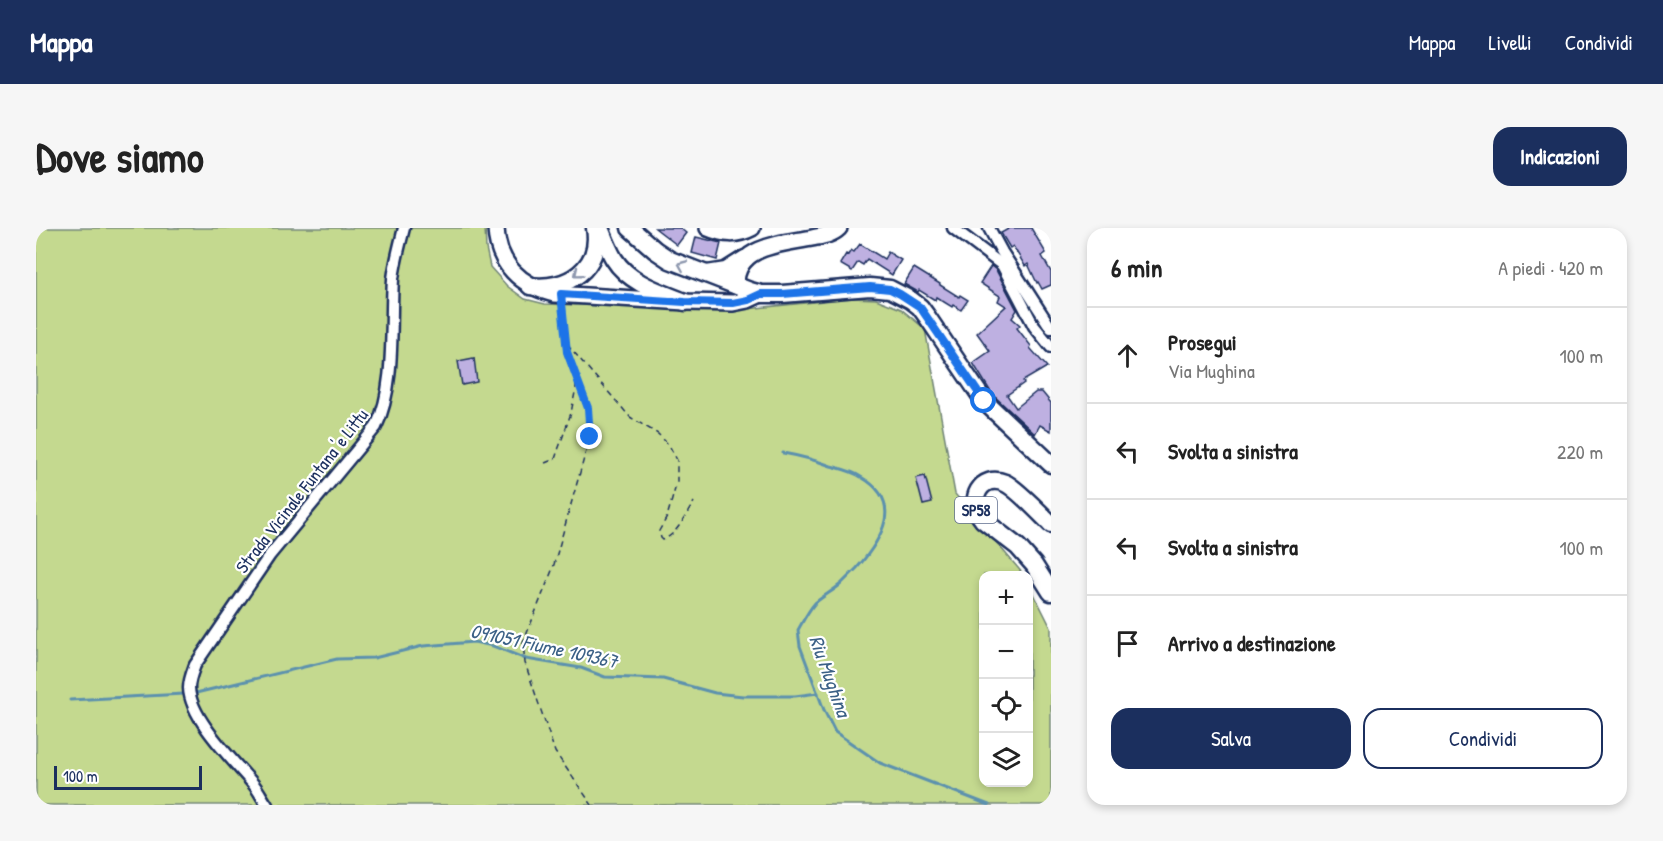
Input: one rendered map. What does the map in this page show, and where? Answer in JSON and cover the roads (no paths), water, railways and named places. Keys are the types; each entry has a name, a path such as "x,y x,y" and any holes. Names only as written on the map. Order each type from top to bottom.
{"main road":[{"path":"530,286 557,285 579,274 594,254 597,237 595,228"},
{"path":"600,228 614,260 624,271 650,288 685,302"},
{"path":"630,228 670,260 761,294 870,287 890,289 900,294 920,307 984,401 1051,464"},
{"path":"706,274 726,271 745,259"},
{"name":"SP58","path":"1051,524 1008,484 994,481 981,487 977,493 975,507 978,514 1018,547 1051,592"}],"street":[{"name":"Strada Vicinale Funtana 'e Littu","path":"267,805 256,788 204,726 192,704 189,690 190,678 195,665 270,555 376,426 382,413 388,386 393,275 404,228"},
{"path":"496,228 498,243 516,275 530,286 554,294 733,303 761,294"},
{"path":"708,228 721,234 743,233 752,228"},
{"path":"736,286 735,275 745,259 753,252 830,234 839,228"},
{"path":"953,228 1002,265 1034,326 1051,347"},
{"path":"989,228 1051,328"}],"waterway":[{"name":"Riu Mughina","path":"783,453 858,475 874,487 886,509 881,533 866,557 841,584 815,603 798,630 800,646 824,710 835,732 880,763 989,805"},
{"name":"091051 Fiume 109367","path":"196,693 337,659 374,658 423,646 474,642 493,646 526,659 581,668 605,677 663,679 715,693 743,696 795,696 818,693"},
{"name":"091051 Fiume 109367","path":"70,700 184,694"}]}
